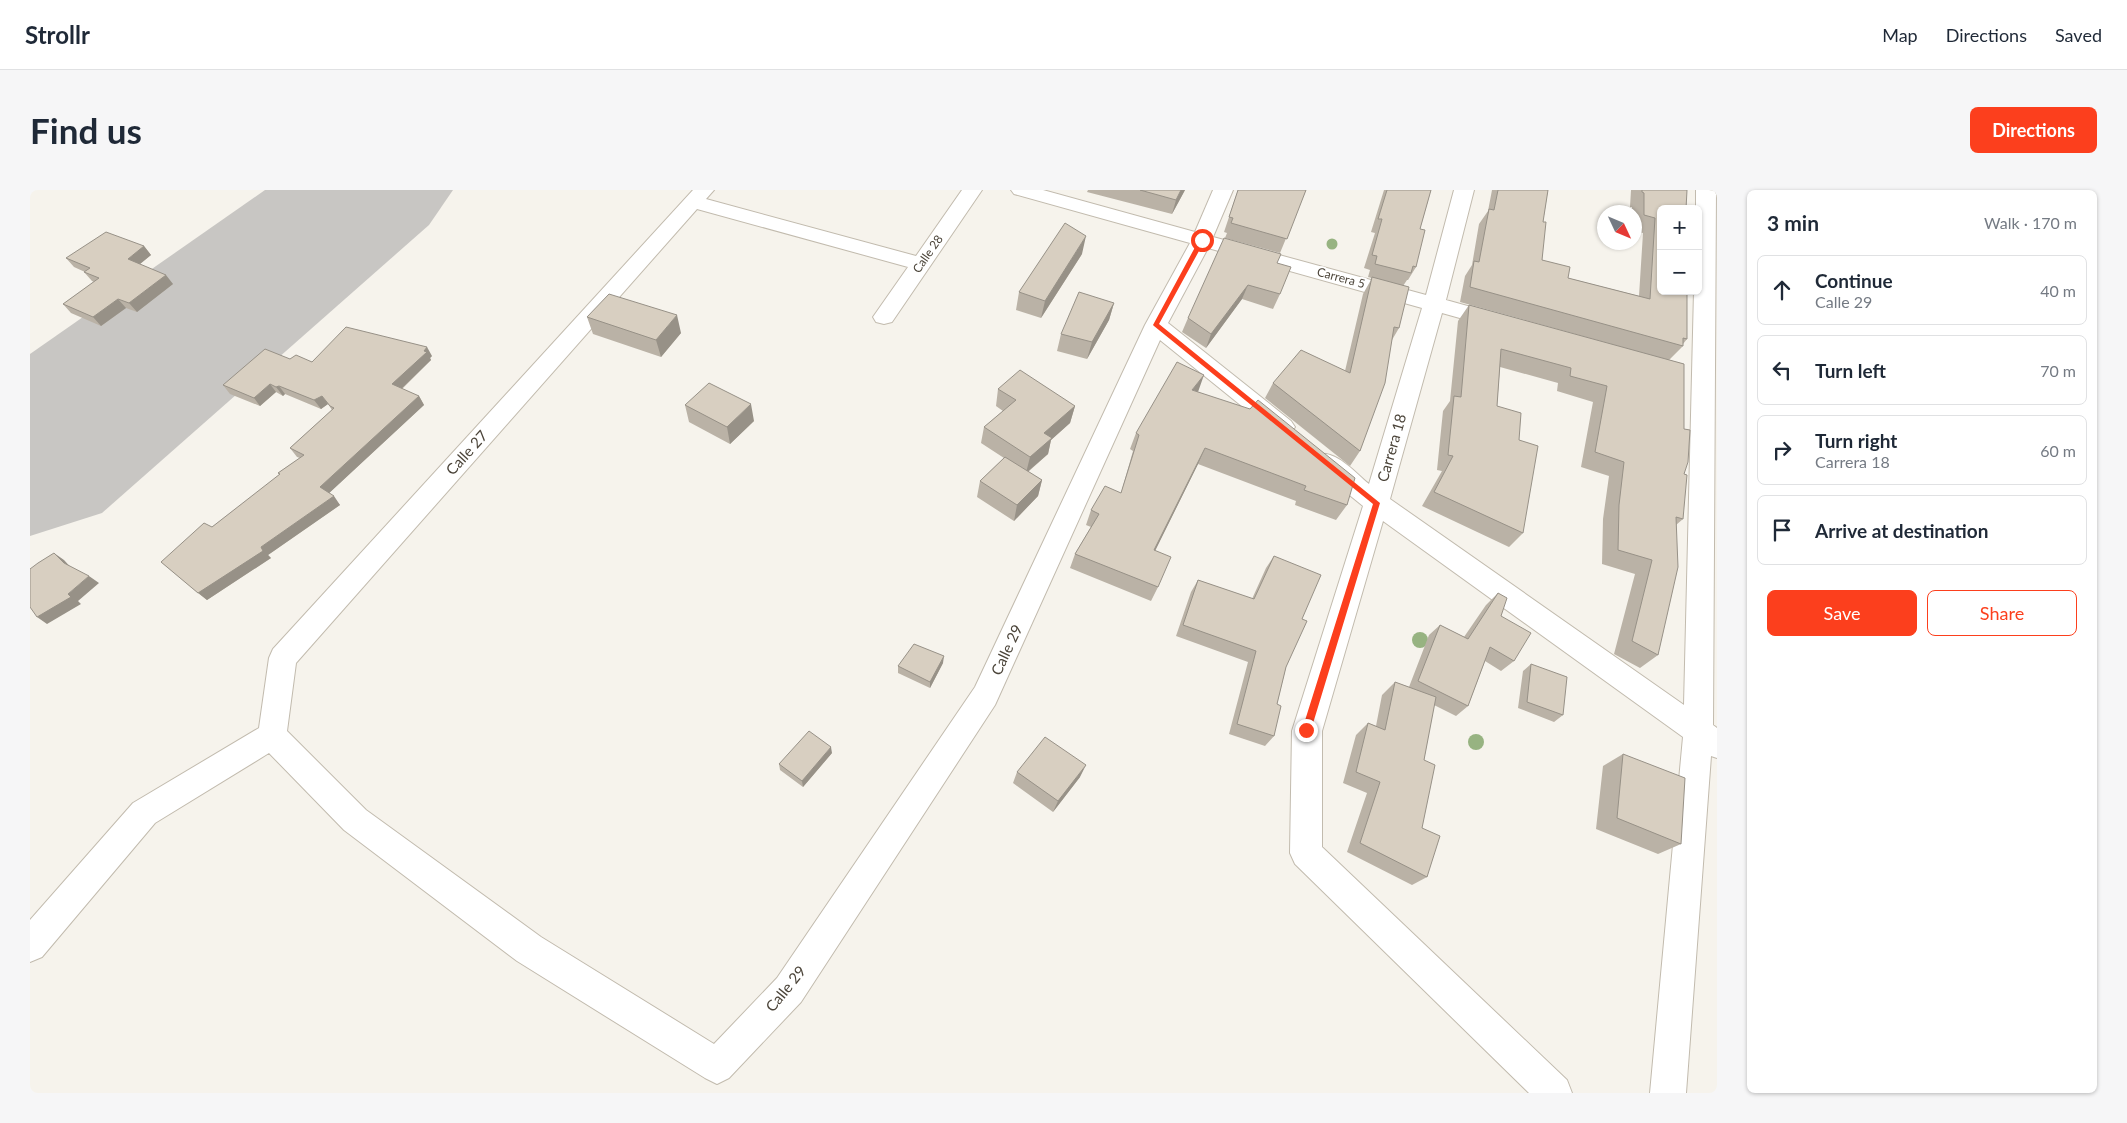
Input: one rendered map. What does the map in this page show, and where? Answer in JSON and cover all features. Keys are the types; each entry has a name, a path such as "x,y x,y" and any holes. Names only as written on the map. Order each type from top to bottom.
{"street":[{"name":"Calle 28","path":"884,317 972,190"},
{"name":"Carrera 5","path":"1022,190 1518,328"},
{"name":"Calle 29","path":"272,736 355,820 529,949 717,1066 789,990 985,696 1156,325 1202,240 1223,190"},
{"name":"Carrera 18","path":"1464,190 1434,304 1376,503 1306,730 1306,853 1554,1093"},
{"path":"1668,1093 1708,738 1702,380 1706,190"},
{"path":"699,196 921,264"},
{"name":"Calle 27","path":"272,736 283,658 533,378 699,196"},
{"path":"1156,325 1376,503 1708,738"},
{"path":"30,945 144,813 272,736"}],"building":[{"path":"1140,190 1181,190 1176,200"},
{"path":"1238,190 1306,190 1287,239 1231,223 1233,218 1229,217"},
{"path":"1387,190 1431,190 1420,229 1425,230 1416,267 1413,266 1411,273 1375,264 1377,256 1372,255 1382,219 1378,219"},
{"path":"1498,190 1548,190 1543,222 1546,222 1542,260 1570,267 1568,278 1650,299 1655,218 1644,215 1644,193 1642,190 1687,190 1686,205 1657,205 1657,295 1687,295 1687,339 1683,338 1683,346 1470,287 1474,261 1479,262 1489,209 1494,210"},
{"path":"1065,223 1086,236 1045,301 1019,292"},
{"path":"106,232 144,246 128,259 166,275 129,303 118,299 93,317 63,304 99,278 84,272 90,268 66,258"},
{"path":"1224,238 1281,254 1277,263 1291,267 1280,294 1248,285 1211,334 1188,318"},
{"path":"1372,277 1409,287 1399,328 1394,327 1385,383 1360,451 1273,383 1301,350 1350,373"},
{"path":"1079,292 1114,303 1092,342 1061,334"},
{"path":"609,294 677,315 656,340 587,317"},
{"path":"1469,305 1684,364 1684,429 1690,430 1688,462 1684,474 1687,475 1683,519 1676,517 1678,567 1658,655 1632,641 1652,560 1618,550 1619,505 1624,462 1595,452 1607,386 1570,376 1571,368 1501,349 1497,406 1521,413 1519,440 1538,446 1523,533 1434,492 1453,456 1448,455 1454,396 1461,397"},
{"path":"346,327 427,347 424,351 427,352 392,384 419,396 320,487 334,496 261,547 263,551 198,593 161,562 204,523 212,527 280,474 278,473 304,455 290,448 334,408 322,396 314,400 270,384 254,398 223,385 265,349 290,359 296,355 312,362"},
{"path":"1177,362 1204,375 1192,390 1250,409 1258,400 1355,478 1347,505 1304,490 1306,486 1205,448 1154,550 1171,557 1158,587 1075,554 1099,514 1091,510 1105,486 1121,493 1139,435 1136,433"},
{"path":"1020,370 1075,406 1044,433 1052,438 1030,457 984,427 1016,400 998,389"},
{"path":"709,383 751,404 727,427 685,405"},
{"path":"1005,457 1042,480 1017,505 980,481"},
{"path":"54,553 64,563 89,576 68,594 71,597 37,617 30,607 30,569"},
{"path":"1274,556 1321,575 1302,619 1307,621 1286,667 1277,704 1281,706 1274,736 1237,724 1256,651 1183,625 1198,580 1254,599"},
{"path":"1498,593 1507,598 1501,616 1531,633 1514,661 1490,647 1468,706 1418,681 1440,625 1468,639"},
{"path":"914,644 944,656 930,682 898,666"},
{"path":"1531,664 1567,677 1563,715 1527,702"},
{"path":"1395,682 1436,697 1424,760 1435,765 1422,828 1440,836 1427,877 1360,843 1380,782 1356,772 1368,723 1385,730"},
{"path":"809,731 831,747 802,781 779,764"},
{"path":"1045,737 1086,765 1058,801 1017,772"},
{"path":"1623,754 1685,778 1681,844 1617,818"}],"runway":[{"path":"30,459 372,190"}],"route":[{"path":"1202,240 1156,325 1376,503 1306,730"}]}
